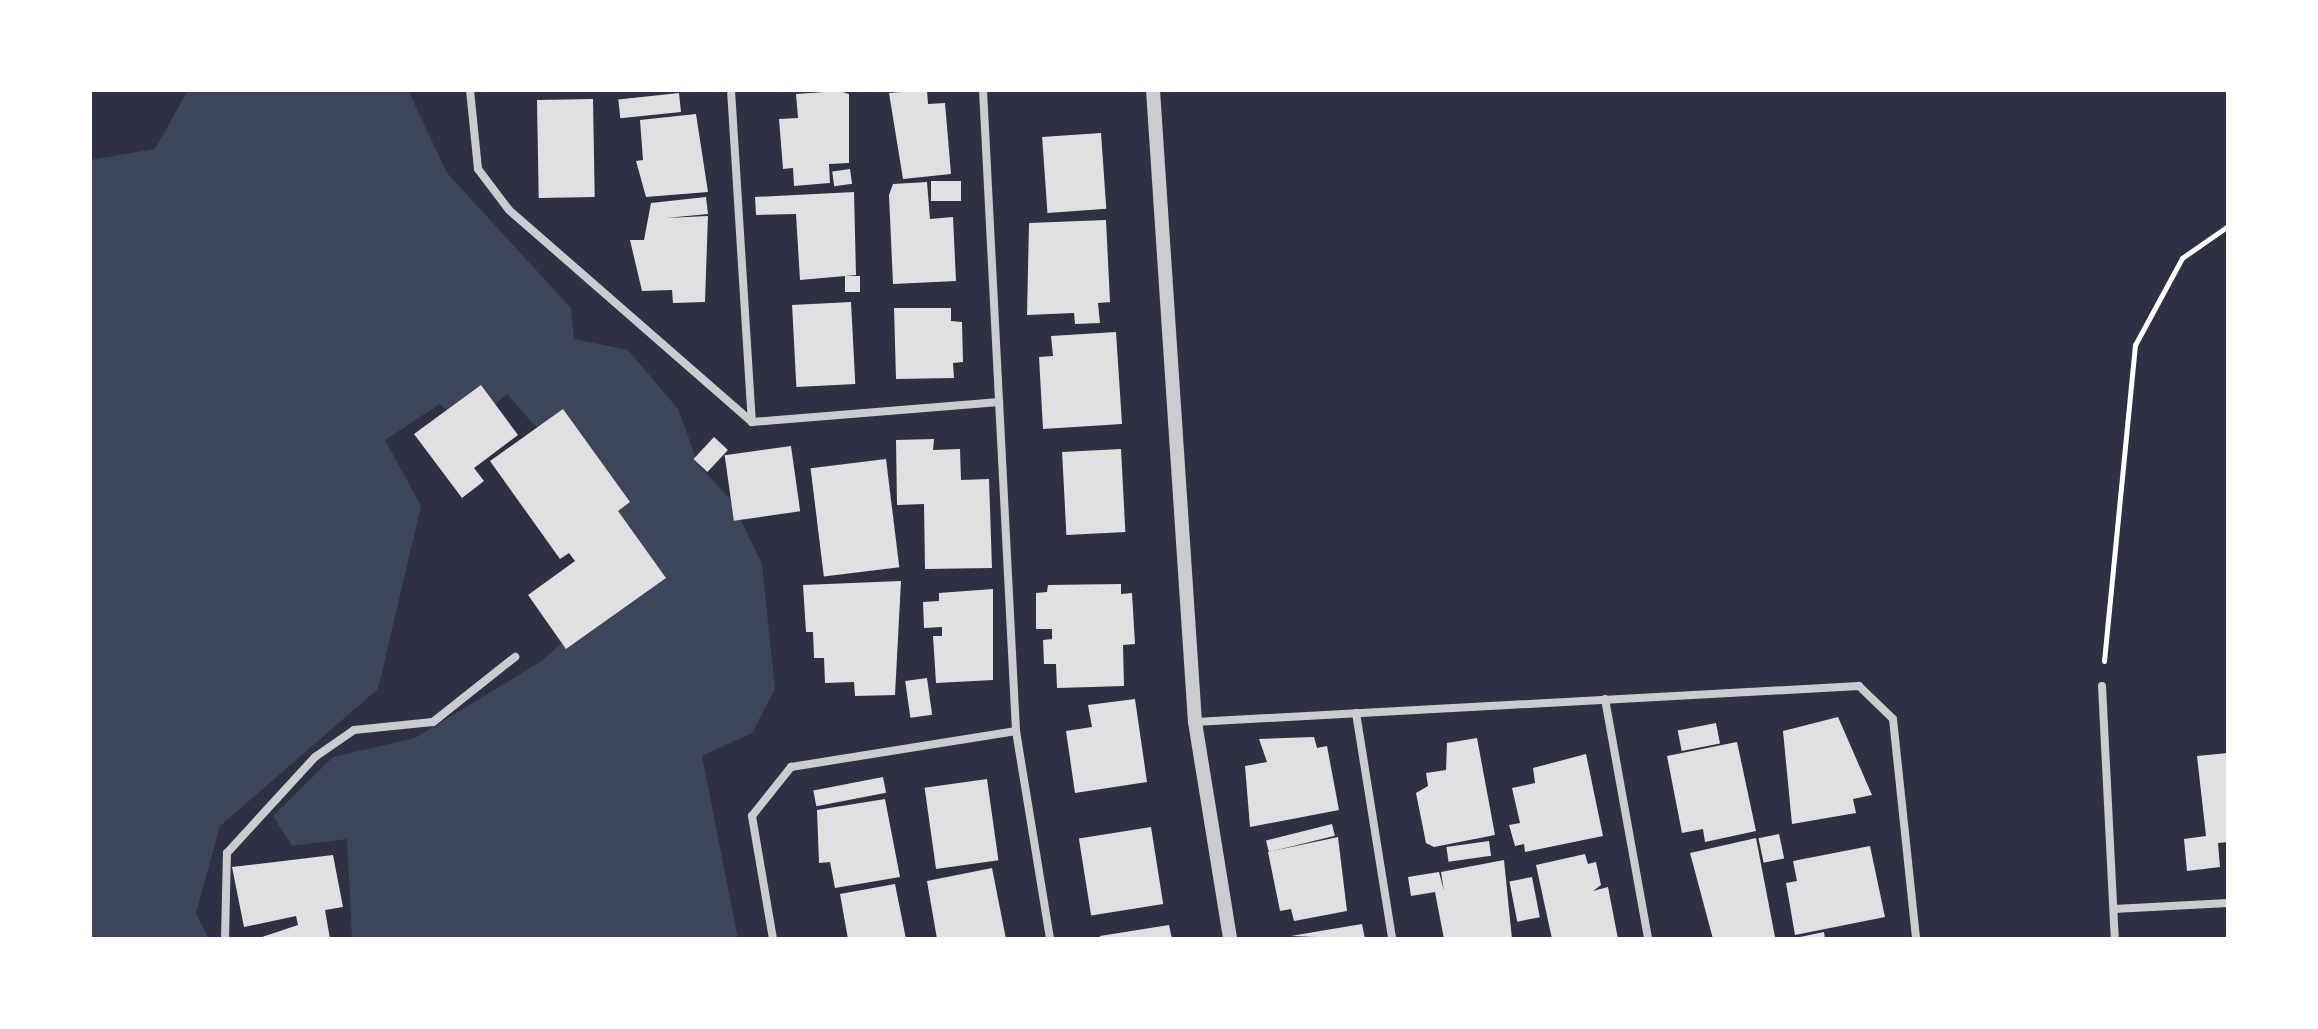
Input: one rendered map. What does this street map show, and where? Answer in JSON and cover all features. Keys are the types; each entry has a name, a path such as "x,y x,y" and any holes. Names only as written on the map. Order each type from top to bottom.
{"street":[{"path":"470,90 478,169 509,210 752,422 999,402"},
{"path":"731,90 752,422"},
{"path":"983,90 1016,731 1050,939"},
{"path":"1153,90 1195,722 1230,939"},
{"path":"225,939 227,853 315,757 354,730 433,722 515,657"},
{"path":"1195,722 1859,686 1893,719 1916,939"},
{"path":"2102,686 2115,939"},
{"path":"1605,699 1648,939"},
{"path":"1356,713 1392,939"},
{"path":"773,939 752,816 791,767 1016,731"},
{"path":"2114,909 2228,903"}],"path":[{"path":"2102,686 2135,345 2182,258 2228,226"}],"shaded area":[{"path":"188,90 408,90 447,173 571,308 574,339 628,350 678,409 698,464 731,500 762,564 775,689 752,733 702,756 738,939 352,939 347,839 292,846 273,816 333,757 415,738 540,662 655,562 507,394 466,429 440,404 385,440 421,506 378,689 220,826 196,913 209,939 90,939 90,160 155,149"}],"building":[{"path":"927,90 928,104 945,103 951,174 903,179 889,93"},
{"path":"839,91 849,94 849,163 829,164 830,183 794,186 793,168 783,169 779,119 798,118 796,94"},
{"path":"679,93 681,112 620,118 618,99"},
{"path":"593,99 595,197 539,198 537,100"},
{"path":"696,114 708,192 646,197 636,161 643,160 640,120"},
{"path":"1101,133 1106,209 1047,213 1042,137"},
{"path":"850,169 852,184 834,186 832,172"},
{"path":"931,181 961,181 961,201 931,201"},
{"path":"927,182 930,219 953,217 956,281 893,284 889,195 893,184"},
{"path":"854,192 856,275 800,280 796,214 756,215 755,197"},
{"path":"706,197 708,214 666,218 708,216 705,302 673,303 672,290 642,291 630,240 644,240 651,203"},
{"path":"1106,220 1110,302 1098,303 1100,323 1075,324 1074,313 1027,315 1029,223"},
{"path":"845,276 860,276 860,292 845,292"},
{"path":"851,302 855,384 796,387 792,305"},
{"path":"894,308 951,308 951,321 962,322 963,362 953,363 954,378 896,379"},
{"path":"1116,332 1122,424 1043,429 1039,357 1053,356 1051,336"},
{"path":"481,385 518,435 474,468 484,481 462,498 414,434"},
{"path":"563,409 630,502 618,511 666,578 566,649 528,595 575,561 569,553 560,559 490,461"},
{"path":"714,437 728,450 707,472 694,459"},
{"path":"934,439 933,450 960,449 961,480 989,479 992,568 925,569 924,504 897,505 896,440"},
{"path":"791,446 800,511 734,521 725,455"},
{"path":"1121,449 1125,532 1066,535 1062,452"},
{"path":"886,459 899,567 824,576 811,468"},
{"path":"901,581 895,695 855,696 854,682 825,683 824,658 814,658 813,632 806,632 803,585"},
{"path":"1121,584 1121,594 1132,593 1135,644 1123,645 1124,686 1057,688 1056,664 1044,664 1043,640 1052,639 1052,629 1036,629 1036,593 1047,592 1048,585"},
{"path":"993,589 993,680 936,683 933,636 942,636 942,627 924,628 923,602 939,601 939,593"},
{"path":"927,678 932,715 910,718 905,681"},
{"path":"1135,699 1147,782 1075,793 1066,731 1092,727 1088,705"},
{"path":"1838,717 1872,795 1853,799 1856,813 1792,824 1783,731"},
{"path":"1716,723 1720,744 1682,751 1678,730"},
{"path":"1314,737 1317,748 1327,746 1339,810 1250,827 1245,766 1267,762 1259,739"},
{"path":"1477,738 1495,835 1434,847 1426,843 1416,793 1428,786 1426,773 1446,770 1447,743"},
{"path":"1737,742 1756,831 1705,842 1703,829 1682,833 1667,756"},
{"path":"2228,753 2228,842 2218,843 2220,867 2187,871 2184,839 2206,836 2197,756"},
{"path":"1586,754 1603,836 1525,852 1524,844 1515,846 1509,825 1520,823 1512,788 1535,783 1533,768"},
{"path":"883,777 886,793 816,806 813,791"},
{"path":"987,779 998,860 936,869 925,788"},
{"path":"885,799 900,877 835,888 830,862 819,863 817,810"},
{"path":"1332,824 1335,836 1269,852 1266,840"},
{"path":"1151,827 1163,904 1091,915 1079,838"},
{"path":"1779,834 1784,858 1764,863 1758,838"},
{"path":"1338,837 1347,911 1294,921 1291,909 1280,911 1268,852"},
{"path":"1756,838 1775,937 1713,939 1690,853"},
{"path":"1489,841 1491,856 1449,862 1446,847"},
{"path":"1870,846 1885,917 1795,935 1786,883 1797,881 1793,861"},
{"path":"1585,854 1588,864 1596,862 1601,885 1593,891 1608,887 1618,939 1552,939 1536,865"},
{"path":"333,855 343,907 325,910 330,939 256,939 298,925 296,916 244,927 232,867"},
{"path":"1504,860 1512,939 1444,939 1435,892 1411,896 1408,877 1439,872 1444,891 1441,872"},
{"path":"992,868 1006,939 937,939 927,881"},
{"path":"1532,877 1540,917 1517,922 1509,881"},
{"path":"895,884 906,939 848,939 840,894"},
{"path":"1362,924 1365,939 1291,936 1332,929"},
{"path":"1169,925 1172,939 1101,939 1100,936"},
{"path":"1824,932 1825,939 1795,938"}]}
